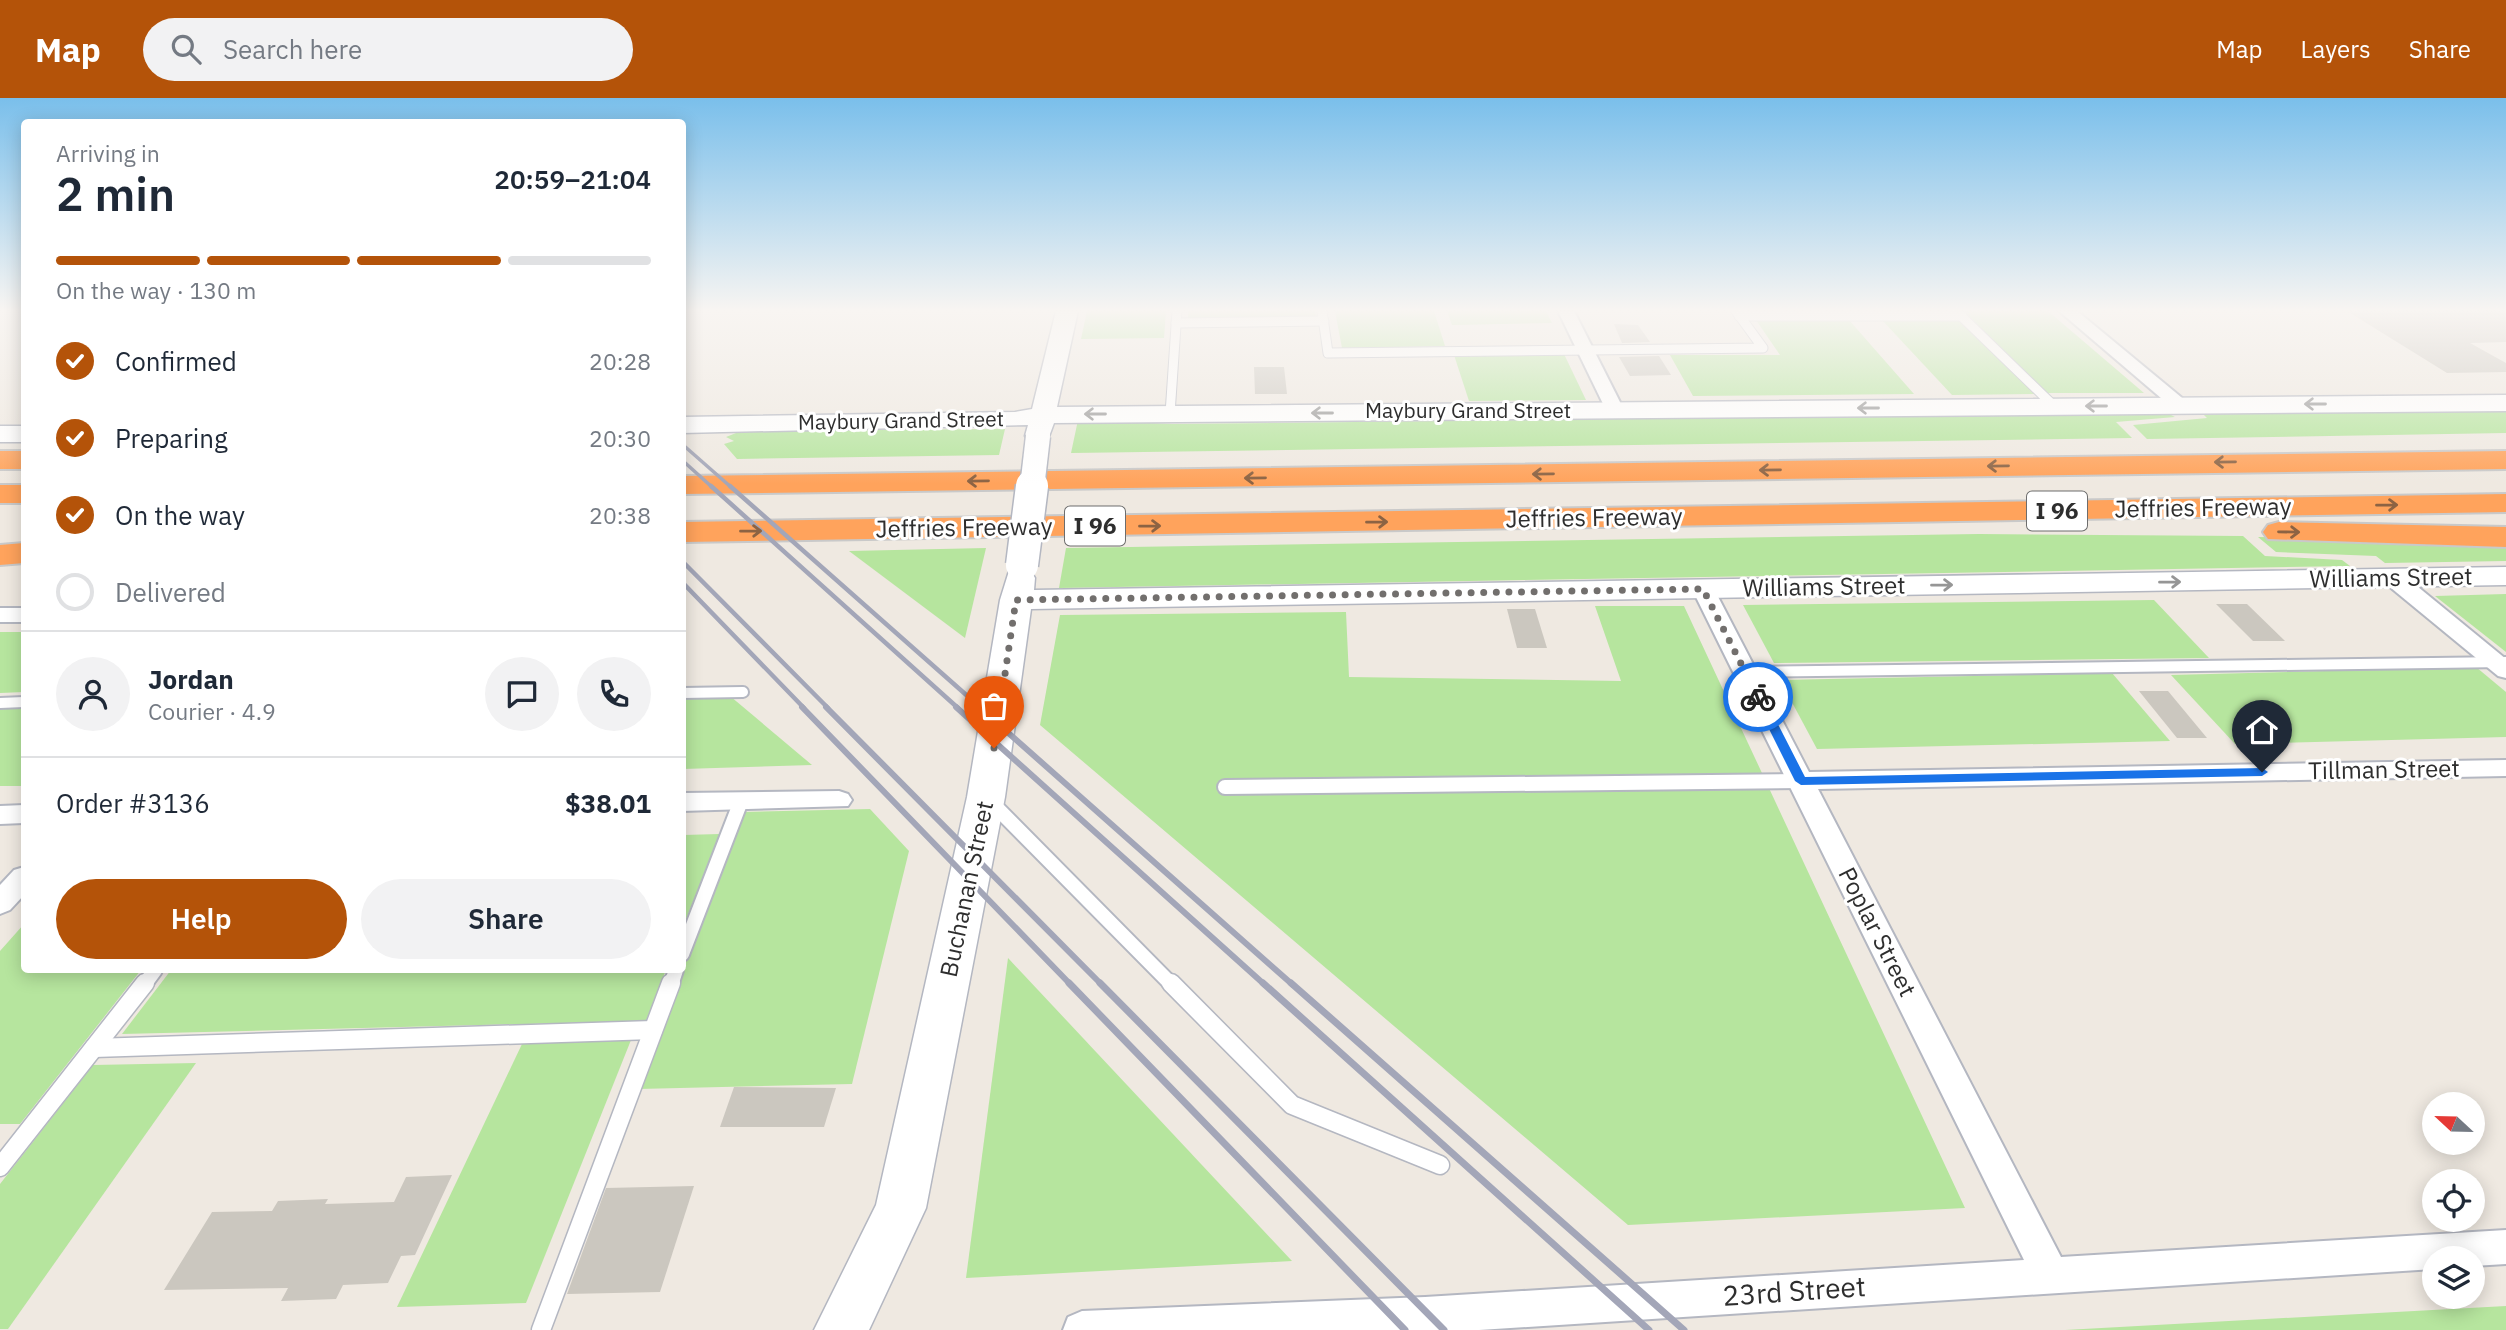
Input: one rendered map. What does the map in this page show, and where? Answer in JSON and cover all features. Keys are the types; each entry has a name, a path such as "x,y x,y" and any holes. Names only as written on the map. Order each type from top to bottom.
{"highway":[{"path":"2294,461 2506,448"},
{"path":"0,460 21,460"},
{"name":"Jeffries Freeway","path":"686,485 2506,460"},
{"path":"0,494 21,494"},
{"name":"Jeffries Freeway","path":"686,532 2506,503"},
{"path":"1609,518 2506,537"},
{"path":"0,542 21,542"},
{"path":"0,555 21,553"}],"street":[{"name":"Buchanan Street","path":"841,1330 901,1208 986,797 1040,426 1054,368"},
{"path":"1595,368 1615,410"},
{"path":"2137,368 2181,405"},
{"name":"Maybury Grand Street","path":"686,425 1015,420 1040,426 1170,414 2506,403"},
{"path":"0,434 21,434"},
{"name":"Williams Street","path":"1019,582 1703,589 2506,576"},
{"path":"2393,578 2502,665"},
{"name":"Poplar Street","path":"1703,589 2051,1275"},
{"path":"0,615 21,615"},
{"name":"Tillman Street","path":"1801,781 2506,768"},
{"path":"686,802 839,800"},
{"path":"0,815 21,814"},
{"path":"0,903 21,880"},
{"name":"23rd Street","path":"1082,1330 1425,1315 2506,1247"}],"lane":[{"path":"1170,414 1173,368"},
{"path":"2015,368 2055,407"},
{"path":"1745,672 2502,665"},
{"path":"686,692 743,692"},
{"path":"0,703 21,702"},
{"path":"1225,787 1801,781"},
{"path":"986,797 1292,1105 1440,1165"},
{"path":"686,944 741,801"},
{"path":"0,1167 153,973"},
{"path":"541,1330 675,973"},
{"path":"94,1048 653,1030"}],"green space":[{"path":"1458,368 1571,368 1586,400 1469,401"},
{"path":"1678,368 1892,368 1914,394 1693,396"},
{"path":"1927,368 2011,368 2038,394 1952,395"},
{"path":"2022,368 2115,368 2144,393 2047,393"},
{"path":"2506,409 2506,433 2147,439 2133,425 2207,418 2201,412"},
{"path":"2167,413 2175,417 2116,422 2132,438 1071,453 1078,420 1173,424"},
{"path":"1005,429 999,455 737,459 724,444 734,441 726,437 741,431"},
{"path":"1979,534 2243,536 2265,556 2342,560 2350,566 1059,588 1066,548"},
{"path":"2258,537 2506,542 2506,561 2385,563 2376,556 2276,552"},
{"path":"986,548 965,638 849,551"},
{"path":"2506,594 2506,652 2435,596"},
{"path":"2154,600 2209,658 1774,663 1743,605"},
{"path":"1595,606 1684,606 1965,1208 1628,1225 1040,725 1060,615 1346,612 1349,677 1621,681"},
{"path":"0,632 21,632 21,692 0,693"},
{"path":"2476,667 2506,692 2506,737 2235,744 2171,675"},
{"path":"2112,673 2170,741 1817,749 1780,680"},
{"path":"730,696 812,765 686,769 686,697"},
{"path":"0,707 21,707 21,786 0,786"},
{"path":"870,809 909,851 852,1084 638,1089 682,973 686,973 686,961 742,812"},
{"path":"720,834 686,919 686,835"},
{"path":"21,927 21,973 139,973 20,1124 0,1124 0,951"},
{"path":"1008,958 1292,1261 966,1278"},
{"path":"169,973 665,973 646,1021 122,1034"},
{"path":"631,1040 526,1303 397,1307 522,1044"},
{"path":"196,1063 8,1329 0,1329 0,1184 93,1065"},
{"path":"2506,1306 2506,1330 2065,1330 2485,1309"}],"building":[{"path":"1254,368 1284,368 1287,394 1255,394"},
{"path":"1626,368 1667,368 1671,375 1630,376"},
{"path":"2440,368 2506,368 2506,372 2447,373"},
{"path":"2216,604 2247,604 2285,641 2253,641"},
{"path":"1507,609 1535,609 1547,648 1517,648"},
{"path":"2139,691 2168,691 2207,738 2177,738"},
{"path":"734,1087 836,1088 824,1127 720,1127"},
{"path":"452,1175 415,1255 401,1256 388,1283 343,1285 336,1299 281,1301 288,1288 164,1290 212,1212 272,1211 278,1201 328,1199 325,1204 394,1202 406,1177"},
{"path":"694,1186 660,1292 567,1294 606,1188"}],"railway":[{"path":"686,448 732,488"},
{"path":"686,464 713,488"},
{"path":"711,486 958,708"},
{"path":"730,486 981,708"},
{"path":"686,565 828,708"},
{"path":"686,586 804,708"},
{"path":"802,707 1071,985"},
{"path":"826,707 1102,985"},
{"path":"956,707 1265,985"},
{"path":"979,707 1293,985"},
{"path":"1069,983 1405,1330"},
{"path":"1100,983 1444,1330"},
{"path":"1263,983 1649,1330"},
{"path":"1291,983 1684,1330"}],"way so far":[{"path":"994,748 1016,600 1703,589 1758,697"}],"route":[{"path":"1758,697 1801,781 2262,772"}]}
